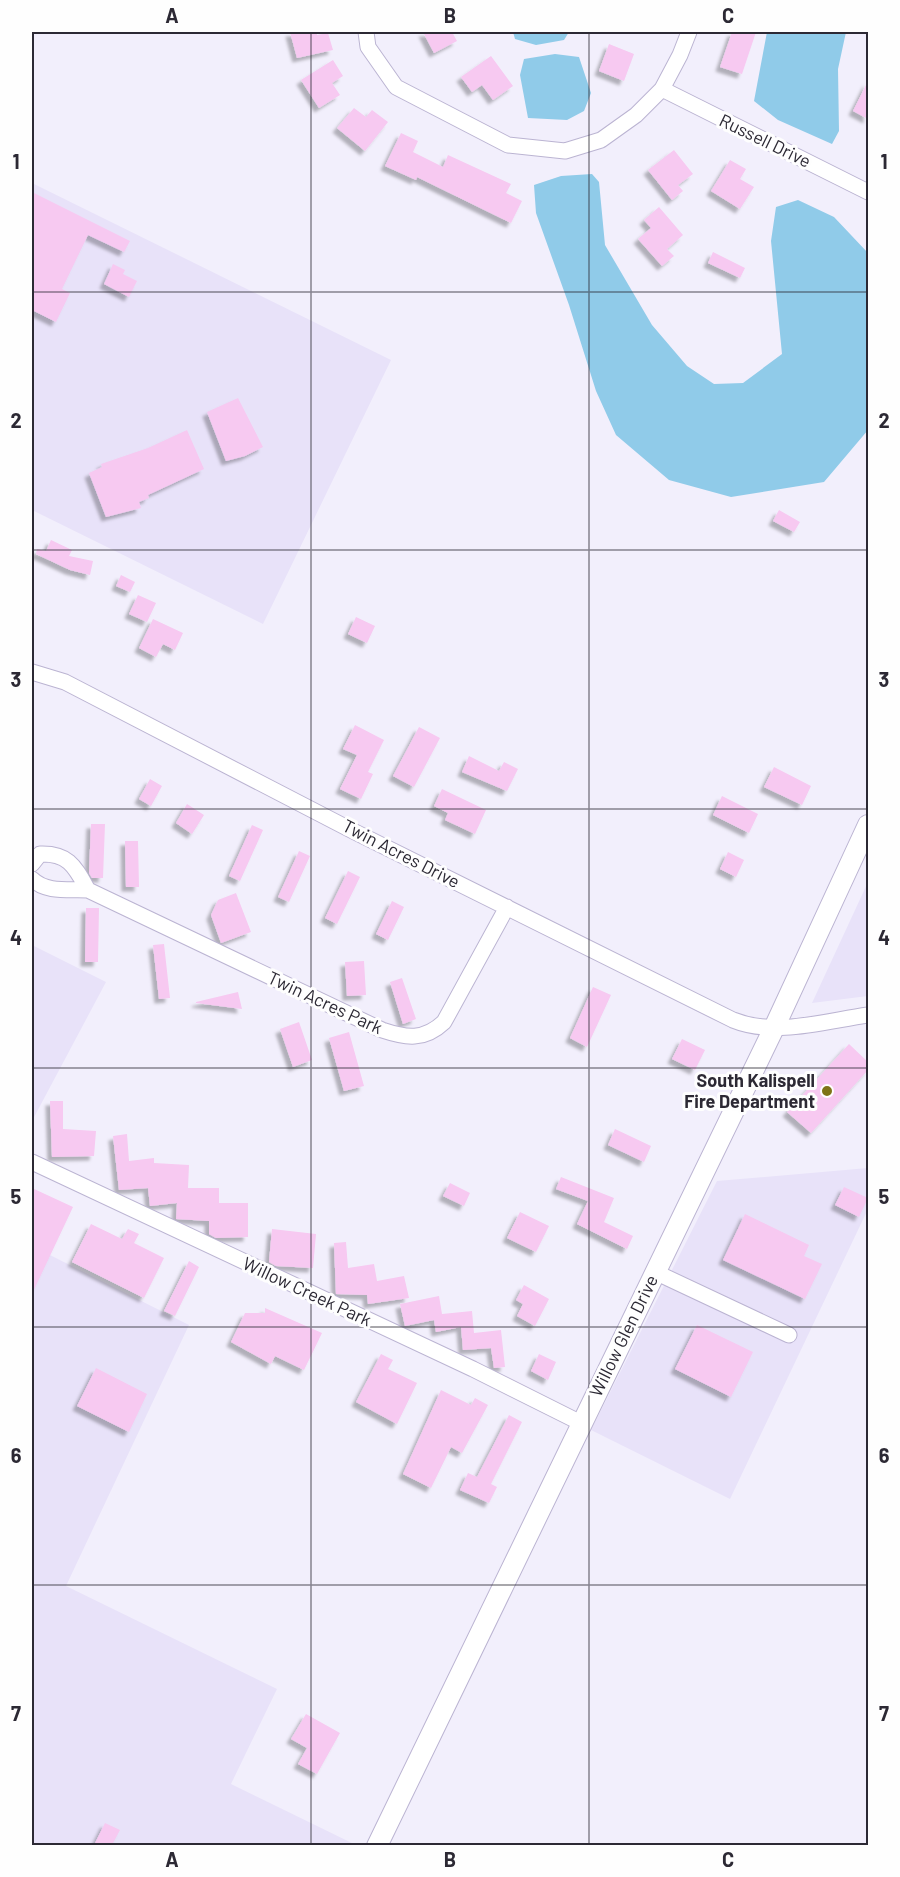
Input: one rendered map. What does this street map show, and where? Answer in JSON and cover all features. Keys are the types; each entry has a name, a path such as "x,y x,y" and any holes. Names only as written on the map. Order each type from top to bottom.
{"main road":[{"name":"Willow Glen Drive","path":"377,1845 774,1028 868,825"}],"street":[{"path":"366,32 368,47 396,87 508,145 565,151 601,140 636,115 662,89 689,32"},
{"name":"Russell Drive","path":"662,89 868,192"},
{"name":"Twin Acres Drive","path":"32,672 65,682 507,907 750,1027 774,1028 868,1015"},
{"path":"32,864 40,854 57,853 75,866 88,890"},
{"name":"Twin Acres Park","path":"32,879 39,886 52,889 88,890 382,1030 412,1038 430,1033 444,1022 507,907"},
{"name":"Willow Creek Park","path":"32,1162 473,1369 581,1423"},
{"path":"655,1272 789,1335"}],"shaded area":[{"path":"32,183 391,360 263,624 32,510"},
{"path":"868,882 868,996 812,1003"},
{"path":"32,945 106,982 32,1121"},
{"path":"868,1168 868,1209 730,1499 591,1430 717,1181"},
{"path":"32,1246 189,1325 66,1586 277,1689 231,1784 356,1845 32,1845"}],"water":[{"path":"513,32 569,32 564,40 536,45 515,39"},
{"path":"767,32 846,32 838,69 839,131 832,144 778,120 754,101"},
{"path":"555,54 579,57 591,93 584,111 567,120 528,118 520,75 524,59"},
{"path":"592,174 599,182 605,245 652,325 687,366 714,384 743,383 782,354 771,241 776,207 798,200 834,217 868,253 868,430 824,482 731,497 669,480 616,435 596,391 569,305 536,213 534,185 561,176"}],"building":[{"path":"290,32 317,32 317,35 328,33 333,50 297,58"},
{"path":"423,32 452,32 457,41 434,53"},
{"path":"732,32 756,32 742,74 720,67"},
{"path":"609,44 634,54 624,81 599,71"},
{"path":"491,56 513,86 493,100 482,85 472,92 461,77"},
{"path":"333,60 343,76 332,83 340,95 319,108 301,80"},
{"path":"868,81 868,119 853,111"},
{"path":"354,108 366,117 372,110 388,122 365,151 337,128"},
{"path":"401,133 418,141 413,152 443,167 448,155 511,184 506,193 522,201 511,223 417,177 416,180 385,166"},
{"path":"674,150 693,174 678,185 683,191 672,200 648,170"},
{"path":"730,160 746,169 740,179 754,187 740,209 711,191"},
{"path":"32,192 130,241 124,252 88,235 62,289 70,293 56,322 32,310"},
{"path":"659,207 683,235 667,249 674,256 662,266 638,239 651,228 644,220"},
{"path":"713,252 745,268 740,278 708,263"},
{"path":"113,264 125,270 123,274 137,281 129,297 104,284"},
{"path":"238,398 263,447 245,456 226,461 207,412"},
{"path":"187,430 204,469 148,495 149,498 139,502 141,508 106,517 89,473 102,467 101,464 148,448"},
{"path":"779,510 800,522 794,532 773,521"},
{"path":"51,540 72,550 69,556 93,561 90,575 70,570 36,554 37,549 46,551"},
{"path":"121,575 135,582 130,592 116,586"},
{"path":"138,595 156,603 147,622 129,614"},
{"path":"356,617 375,626 367,643 348,634"},
{"path":"153,619 183,633 175,650 163,644 156,657 139,648"},
{"path":"355,725 384,740 368,772 373,774 361,799 340,789 357,755 343,749"},
{"path":"419,727 440,738 414,787 393,776"},
{"path":"469,756 499,771 504,762 518,769 507,791 462,772"},
{"path":"774,767 811,786 802,805 764,787"},
{"path":"150,779 162,786 151,806 139,799"},
{"path":"442,789 486,810 475,834 445,820 448,813 434,806"},
{"path":"722,796 758,814 749,833 713,815"},
{"path":"187,804 204,815 192,834 176,823"},
{"path":"91,824 105,824 103,878 92,878 89,873"},
{"path":"252,825 263,830 240,881 229,876"},
{"path":"125,841 138,841 139,887 126,887"},
{"path":"299,851 310,856 289,902 278,897"},
{"path":"728,852 744,860 736,877 720,869"},
{"path":"348,871 360,877 337,924 325,918"},
{"path":"236,893 251,932 221,943 211,915 218,900"},
{"path":"392,901 404,907 388,940 376,934"},
{"path":"86,908 99,908 98,962 85,962"},
{"path":"164,944 170,998 159,999 153,945"},
{"path":"364,961 366,995 347,996 345,962"},
{"path":"402,978 416,1019 403,1024 390,982"},
{"path":"593,987 611,995 587,1047 570,1038"},
{"path":"238,992 242,1009 196,1003 196,1002"},
{"path":"299,1022 312,1060 293,1067 280,1029"},
{"path":"349,1032 364,1086 344,1091 329,1038"},
{"path":"682,1039 705,1050 695,1070 672,1059"},
{"path":"849,1044 868,1062 868,1070 811,1133 787,1112"},
{"path":"50,1101 63,1101 63,1129 96,1131 94,1156 52,1157"},
{"path":"615,1129 651,1146 644,1162 608,1145"},
{"path":"127,1134 129,1161 154,1158 154,1163 189,1165 188,1188 219,1188 219,1203 248,1203 248,1237 216,1238 209,1234 209,1221 176,1219 177,1203 150,1206 148,1188 119,1190 113,1136"},
{"path":"561,1177 614,1198 604,1222 633,1236 627,1249 577,1224 588,1201 556,1189"},
{"path":"450,1183 470,1193 464,1206 443,1196"},
{"path":"844,1187 868,1198 859,1217 835,1205"},
{"path":"32,1188 73,1207 32,1294"},
{"path":"520,1212 549,1226 536,1252 507,1238"},
{"path":"745,1214 809,1245 804,1256 822,1264 805,1299 723,1260"},
{"path":"91,1224 122,1239 128,1229 139,1234 134,1243 164,1258 144,1298 72,1262"},
{"path":"272,1229 316,1234 313,1268 276,1266 269,1262"},
{"path":"346,1242 348,1268 374,1264 377,1281 404,1276 409,1298 368,1304 367,1295 336,1294 334,1243"},
{"path":"189,1261 199,1267 175,1316 164,1311"},
{"path":"524,1285 549,1299 535,1326 517,1316 523,1304 516,1300"},
{"path":"439,1296 442,1314 472,1311 474,1333 501,1330 505,1367 494,1368 491,1348 463,1350 461,1327 436,1332 434,1320 405,1326 400,1304"},
{"path":"265,1308 322,1333 304,1370 275,1356 271,1364 231,1342 245,1313 265,1313"},
{"path":"697,1325 753,1352 731,1397 675,1369"},
{"path":"381,1354 393,1360 388,1369 417,1383 397,1424 356,1402"},
{"path":"539,1354 556,1362 548,1380 531,1371"},
{"path":"96,1368 147,1394 129,1432 77,1406"},
{"path":"441,1390 471,1405 475,1398 488,1405 462,1453 451,1447 431,1488 403,1474"},
{"path":"509,1415 522,1422 491,1484 497,1487 489,1503 460,1490 468,1473 477,1477"},
{"path":"306,1714 340,1733 317,1774 298,1764 307,1748 291,1739"},
{"path":"105,1823 120,1830 112,1845 94,1845"}],"place":[{"name":"South Kalispell Fire Department","path":"827,1091"}]}
